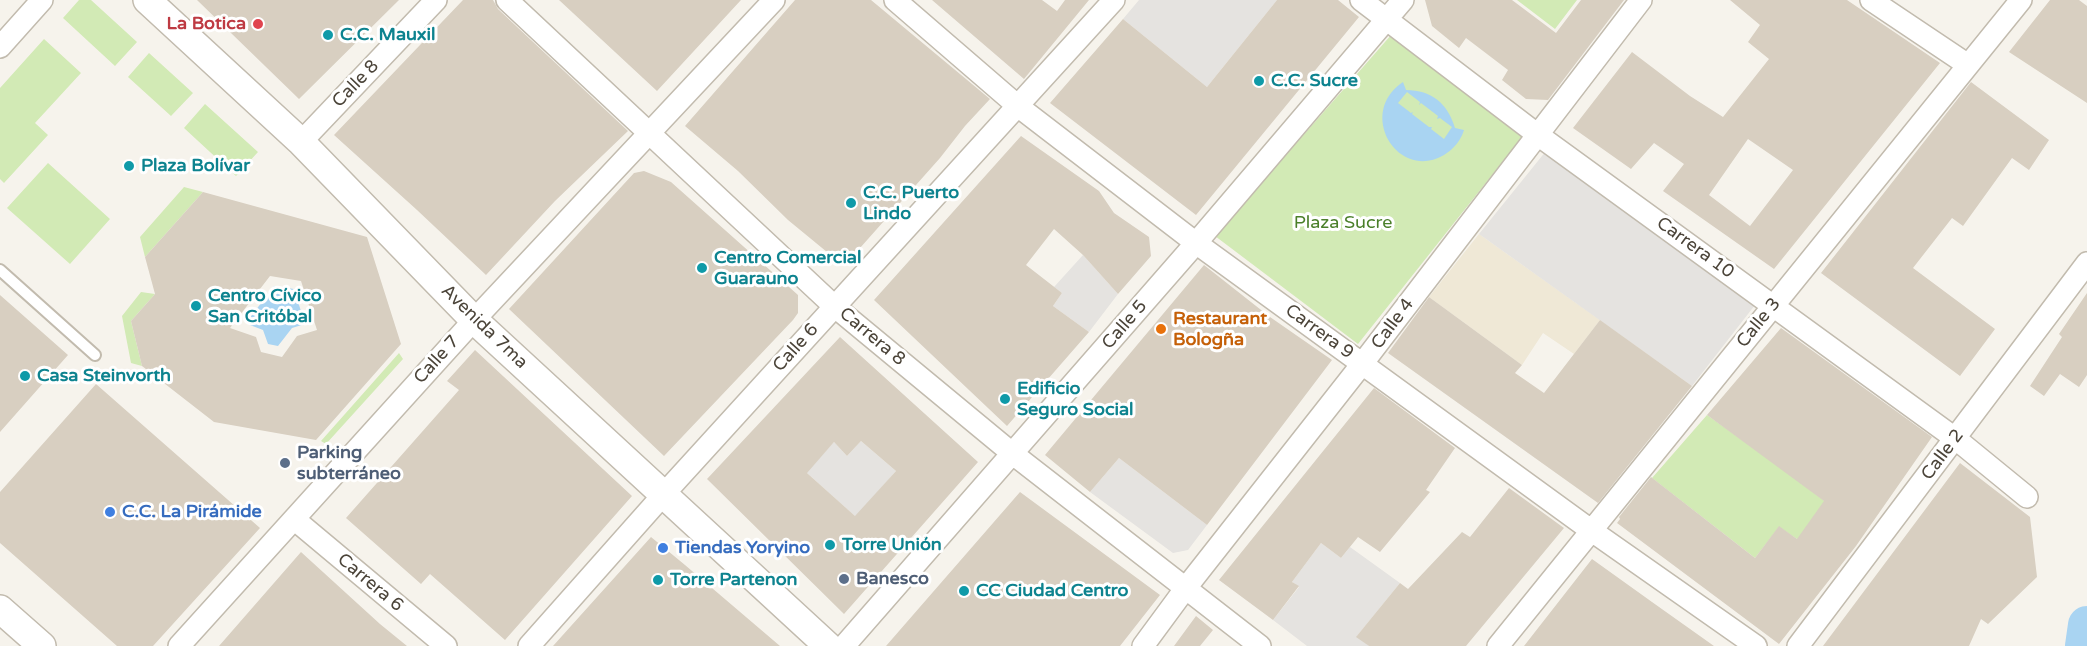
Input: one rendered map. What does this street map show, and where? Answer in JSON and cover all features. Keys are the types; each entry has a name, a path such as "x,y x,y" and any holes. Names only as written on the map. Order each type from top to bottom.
{"street":[{"path":"0,47 42,0"},
{"name":"Avenida 7ma","path":"147,0 301,142 474,320 828,646"},
{"name":"Calle 8","path":"301,142 436,0"},
{"name":"Carrera 8","path":"507,0 834,306 1013,454 1260,646"},
{"name":"Calle 7","path":"179,646 474,320 774,0"},
{"name":"Carrera 9","path":"895,0 1018,107 1196,243 1592,531 1756,646"},
{"name":"Calle 6","path":"530,646 663,495 1114,0"},
{"name":"Carrera 10","path":"1361,0 1538,135 1956,439 2027,497"},
{"name":"Calle 5","path":"844,646 1196,243 1403,0"},
{"name":"Calle 4","path":"1143,646 1641,0"},
{"path":"1871,0 1968,65"},
{"name":"Calle 3","path":"1498,646 2021,0"},
{"name":"Calle 2","path":"1798,646 2087,263"},
{"name":"Carrera 6","path":"294,519 446,646"},
{"path":"0,609 42,646"}],"lane":[{"path":"0,270 94,354"}],"shaded area":[{"path":"1139,0 1277,0 1207,87 1123,19"},
{"path":"1546,151 1755,305 1692,386 1479,234"},
{"path":"1479,234 1600,320 1574,354 1543,333 1522,365 1429,297"},
{"path":"1083,255 1118,294 1089,332 1053,306 1062,293 1054,287"},
{"path":"861,441 896,471 868,503 897,554 806,472 834,442 847,456"},
{"path":"1119,458 1207,525 1188,550 1173,553 1090,492"},
{"path":"1321,543 1341,558 1350,547 1400,583 1357,636 1369,646 1307,646 1273,620 1299,587 1292,582"}],"green space":[{"path":"79,0 91,0 137,42 115,66 63,18"},
{"path":"1517,0 1577,0 1555,29"},
{"name":"Plaza Sucre","path":"1392,34 1523,136 1358,344 1215,236"},
{"path":"44,39 81,73 35,123 48,135 4,183 0,179 0,88"},
{"path":"149,53 193,93 171,116 128,77"},
{"path":"205,104 258,152 236,176 184,128"},
{"path":"48,163 110,219 70,264 7,208"},
{"path":"184,187 203,192 145,257 140,237"},
{"path":"141,292 155,294 131,321 142,366 131,363 122,316"},
{"path":"399,353 403,359 326,444 321,441"},
{"path":"1707,415 1789,473 1865,533 1797,539 1779,527 1755,558 1652,478"}],"water":[{"path":"1403,82 1406,90 1424,93 1438,100 1448,112 1455,128 1464,130 1459,141 1444,155 1427,161 1412,159 1398,152 1383,126 1383,110 1389,95","holes":["1407,92 1420,102 1419,105 1421,103 1438,116 1437,119 1440,118 1452,127 1444,139 1431,129 1432,127 1412,114 1413,112 1411,113 1398,103"]},
{"path":"274,286 294,289 305,324 292,328 278,346 268,344 263,330 250,325 249,319"}],"building":[{"path":"197,0 399,0 299,99"},
{"path":"463,0 493,0 498,9 628,131 555,201 486,275 334,135"},
{"path":"559,0 741,0 657,91"},
{"path":"795,0 871,0 990,99 844,266 788,220 738,171 685,126"},
{"path":"932,0 1042,0 1057,11 1065,0 1089,0 1024,79"},
{"path":"1277,0 1338,0 1359,17 1196,215 1050,103 1123,19 1207,87"},
{"path":"1425,0 1512,0 1556,33 1581,0 1624,0 1548,100 1526,99 1502,80 1508,70 1466,38 1459,48 1432,26"},
{"path":"1730,0 1847,0 1940,63 1774,269 1663,191 1684,164 1654,143 1631,169 1573,128 1632,52 1690,96 1723,117 1769,59 1748,42 1760,25","holes":["1748,139 1793,170 1750,226 1709,195"]},
{"path":"2050,0 2079,0 2087,6 2087,103 2009,52"},
{"path":"1971,82 2049,140 2029,170 2012,158 1963,226 1952,218 1913,268 1995,329 1960,376 1821,273"},
{"path":"1021,136 1099,191 1114,213 1149,237 1151,256 1118,294 1083,255 1054,229 1026,265 1062,293 1053,306 1089,332 1007,426 874,300"},
{"path":"644,171 671,182 798,295 798,313 793,320 664,456 509,309 634,173"},
{"name":"Centro Cívico San Critóbal","path":"203,192 367,237 401,344 316,440 214,422 142,366 131,321 155,294 145,257","holes":["270,276 301,281 317,330 297,336 282,357 261,352 256,337 230,328"]},
{"path":"1204,265 1270,317 1332,360 1207,525 1119,458 1090,492 1045,455"},
{"path":"2087,293 2087,375 2079,387 2060,374 2044,396 2030,386 2062,337 2059,334"},
{"name":"Casa Steinvorth","path":"0,295 68,355 0,432"},
{"path":"1429,297 1522,365 1515,373 1544,393 1600,320 1692,386 1598,503 1388,353"},
{"path":"1781,328 1932,437 1856,546 1779,644 1617,523 1619,517 1651,477 1755,558 1779,526 1797,539 1824,501 1707,415"},
{"path":"840,337 978,462 844,614 707,479","holes":["861,441 896,471 855,516 807,473 834,442 847,456"]},
{"path":"475,350 632,496 505,640 430,574 421,584 346,518 459,390 447,381"},
{"path":"96,384 260,528 153,646 117,646 0,543 0,492"},
{"path":"1374,388 1455,448 1426,490 1430,492 1380,552 1358,537 1341,558 1321,543 1292,582 1299,586 1273,620 1219,580"},
{"path":"1960,463 2030,517 2037,577 1988,624 1981,619 1969,646 1823,646"},
{"path":"1509,488 1564,528 1466,646 1369,646 1356,637 1400,583 1408,589 1462,532 1470,537"},
{"path":"1020,492 1160,595 1120,646 886,646"},
{"path":"651,537 685,565 780,646 553,646"},
{"path":"301,552 380,624 407,646 219,646"},
{"path":"1592,559 1652,602 1714,646 1524,646"},
{"path":"1196,616 1213,630 1200,646 1174,646"}],"waterway":[{"path":"2084,646 2087,625"}],"place":[{"name":"La Botica","path":"258,24"},
{"name":"C.C. Mauxil","path":"328,35"},
{"name":"C.C. Sucre","path":"1259,81"},
{"name":"Plaza Bolívar","path":"129,166"},
{"name":"C.C. Puerto Lindo","path":"851,203"},
{"name":"Centro Comercial Guarauno","path":"702,268"},
{"name":"Centro Cívico San Critóbal","path":"196,306"},
{"name":"Restaurant Bologña","path":"1161,329"},
{"name":"Casa Steinvorth","path":"25,376"},
{"name":"Edificio Seguro Social","path":"1005,399"},
{"name":"Parking subterráneo","path":"285,463"},
{"name":"C.C. La Pirámide","path":"110,512"},
{"name":"Torre Unión","path":"830,545"},
{"name":"Tiendas Yoryino","path":"663,548"},
{"name":"Banesco","path":"844,579"},
{"name":"Torre Partenon","path":"658,580"},
{"name":"CC Ciudad Centro","path":"964,591"}]}
